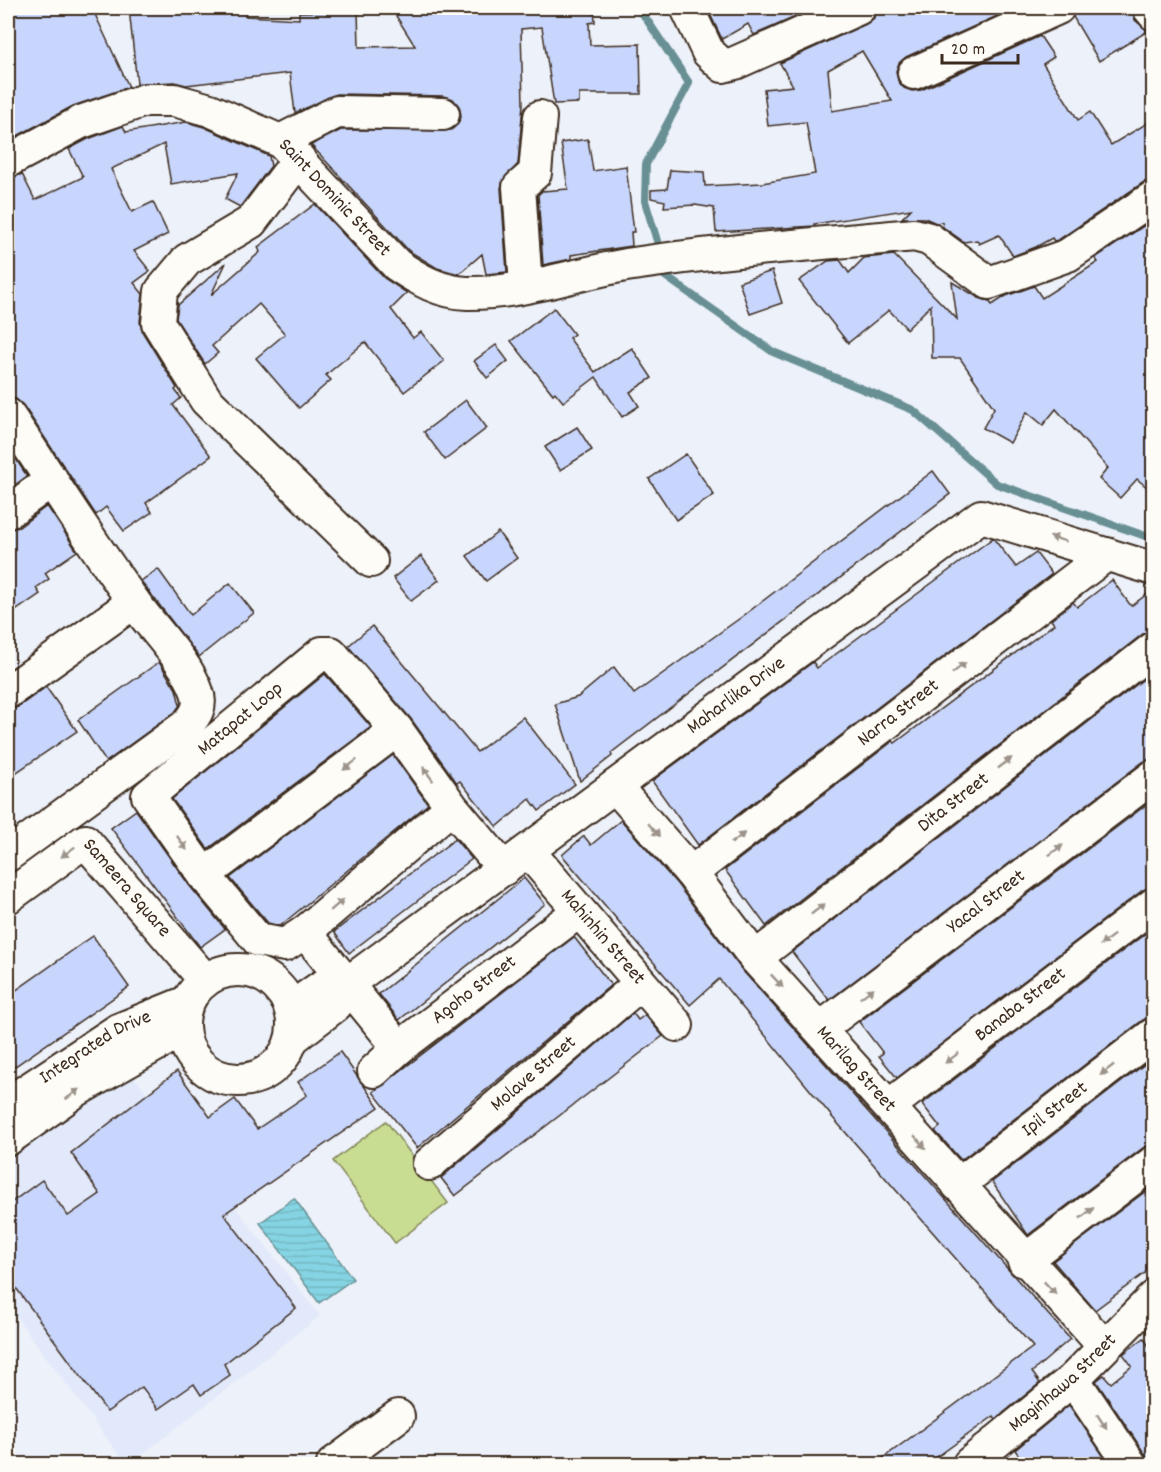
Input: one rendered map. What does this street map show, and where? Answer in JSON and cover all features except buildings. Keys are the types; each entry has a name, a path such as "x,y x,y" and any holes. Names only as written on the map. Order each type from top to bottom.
{"street":[{"path":"687,8 708,52 723,66 735,63 859,8"},
{"path":"914,73 1058,8"},
{"path":"1149,8 1154,14"},
{"name":"Saint Dominic Street","path":"8,161 81,122 145,100 174,100 210,110 289,150 371,240 397,265 419,280 444,291 469,293 526,286 632,264 914,235 929,239 989,283 1068,255 1154,197"},
{"path":"371,561 206,400 158,323 161,291 187,260 251,222 289,150 337,112 443,114"},
{"path":"526,286 519,187 535,173 540,117"},
{"path":"8,415 134,602 184,668 197,690 200,704 195,717 8,855"},
{"path":"8,512 52,480"},
{"name":"Maharlika Drive","path":"292,1023 981,516 1154,569"},
{"name":"Narra Street","path":"692,873 1107,554"},
{"path":"8,693 134,602"},
{"name":"Dita Street","path":"755,958 1154,648"},
{"name":"Matapat Loop","path":"452,807 305,932 285,945 258,940 204,874 148,796 322,653 331,653 397,730 452,807 516,860"},
{"path":"204,874 397,730"},
{"name":"Yacal Street","path":"821,1028 1154,776"},
{"name":"Marilag Street","path":"615,786 692,873 755,958 821,1028 1024,1261 1104,1346"},
{"name":"Sameera Square","path":"8,897 85,841 192,1004"},
{"name":"Mahinhin Street","path":"516,860 578,912 677,1025"},
{"name":"Banaba Street","path":"889,1106 1154,904"},
{"name":"Agoho Street","path":"374,1071 399,1048 578,912"},
{"path":"305,932 339,989 399,1048"},
{"path":"238,970 255,972 271,980 283,993 292,1023 286,1054 275,1068 260,1077 243,1081 225,1080 209,1073 196,1061 186,1046 192,1004 221,972 238,970"},
{"name":"Molave Street","path":"429,1164 640,984"},
{"name":"Integrated Drive","path":"8,1138 21,1106 118,1030 192,1004"},
{"name":"Ipil Street","path":"958,1185 1154,1035"},
{"path":"1024,1261 1154,1162"},
{"name":"Maginhawa Street","path":"969,1464 1000,1455 1104,1346 1150,1308"},
{"path":"1073,1379 1130,1464"},
{"path":"333,1464 398,1416"}],"shaded area":[{"path":"125,1065 320,1316 130,1464 126,1464 8,1306 8,1156"}],"green space":[{"path":"386,1121 448,1203 395,1243 333,1161"}],"water":[{"path":"294,1198 353,1279 319,1303 260,1223"}],"waterway":[{"path":"639,8 689,83 646,164 645,201 661,254"},
{"path":"664,266 665,276 773,352 913,410 997,484 1154,539"}]}
